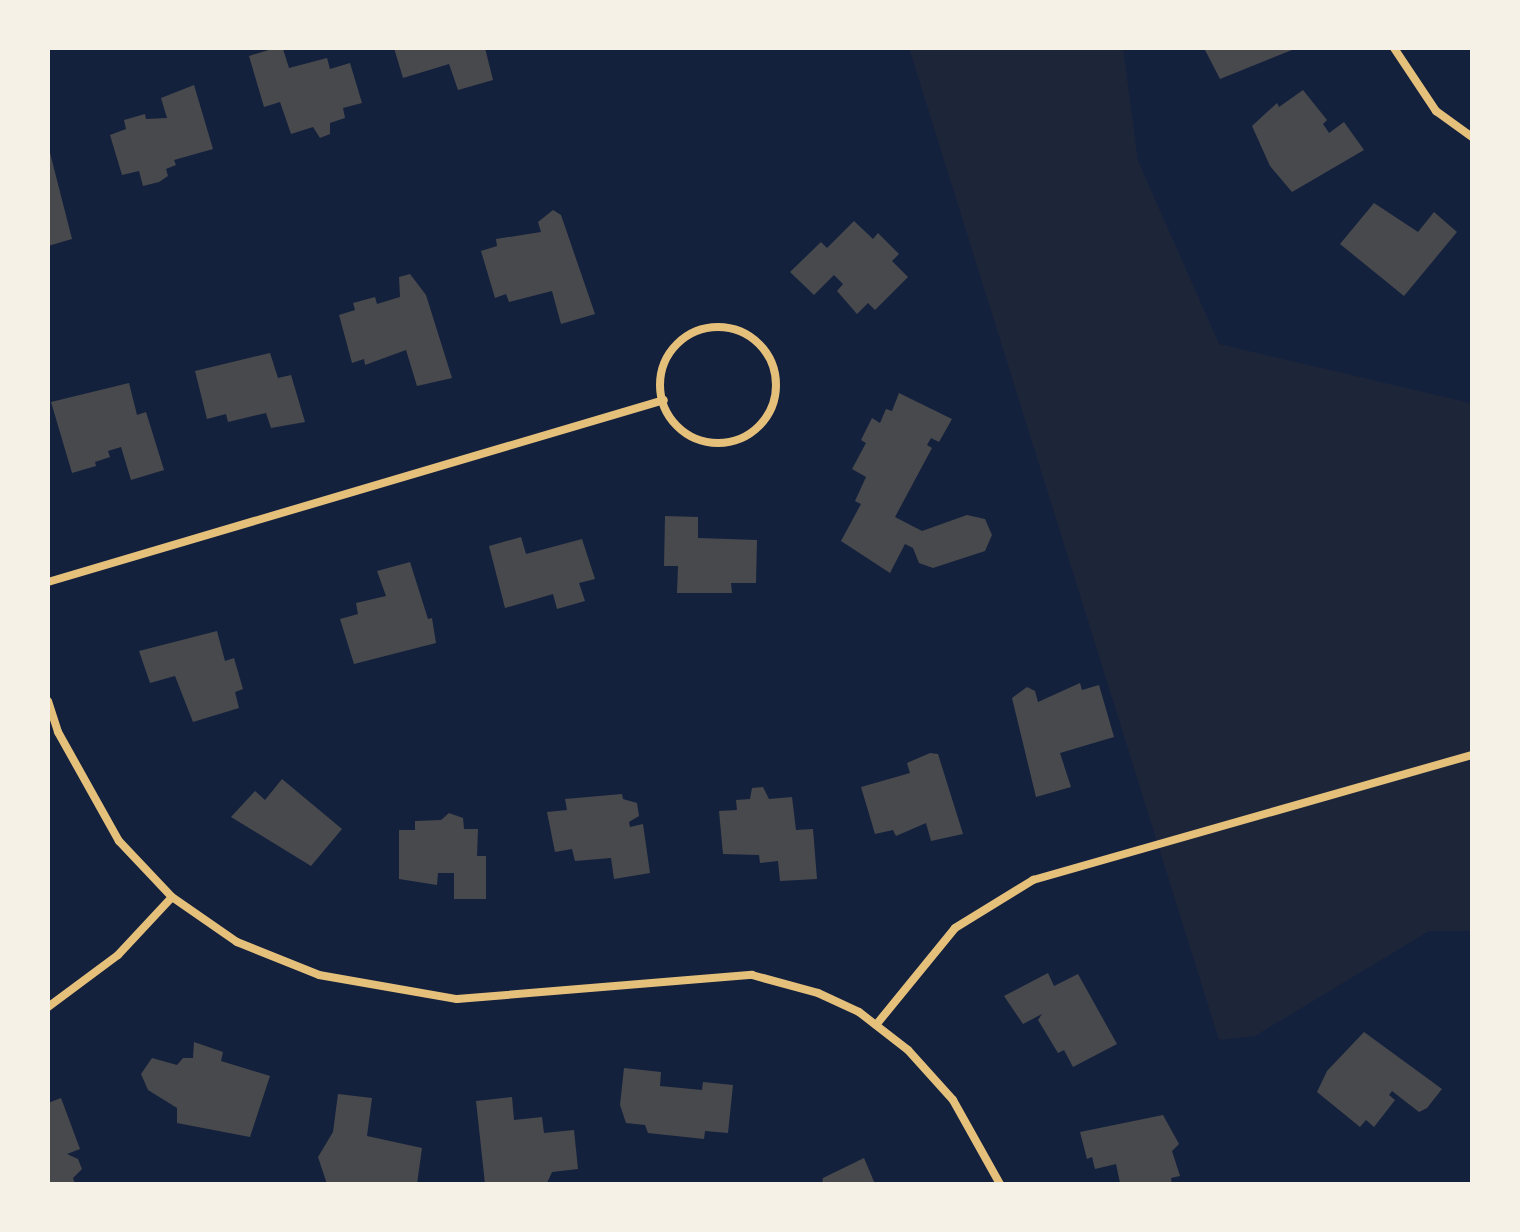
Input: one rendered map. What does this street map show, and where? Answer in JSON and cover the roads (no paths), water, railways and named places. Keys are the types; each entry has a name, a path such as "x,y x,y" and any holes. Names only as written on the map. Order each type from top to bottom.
{"street":[{"path":"1394,48 1436,111 1472,137"},
{"path":"733,328 766,351 775,369 777,390 763,423 733,442 714,444 681,431 669,418 664,400 659,381 665,361 693,332 733,328"},
{"path":"48,582 664,400"},
{"path":"48,701 70,757 119,841 172,897 237,942 319,975 405,993 457,999 752,975 818,993 876,1025 908,1050 953,1100 1000,1184"},
{"path":"876,1025 955,928 1033,880 1472,755"},
{"path":"48,1007 118,955 172,897"}]}
